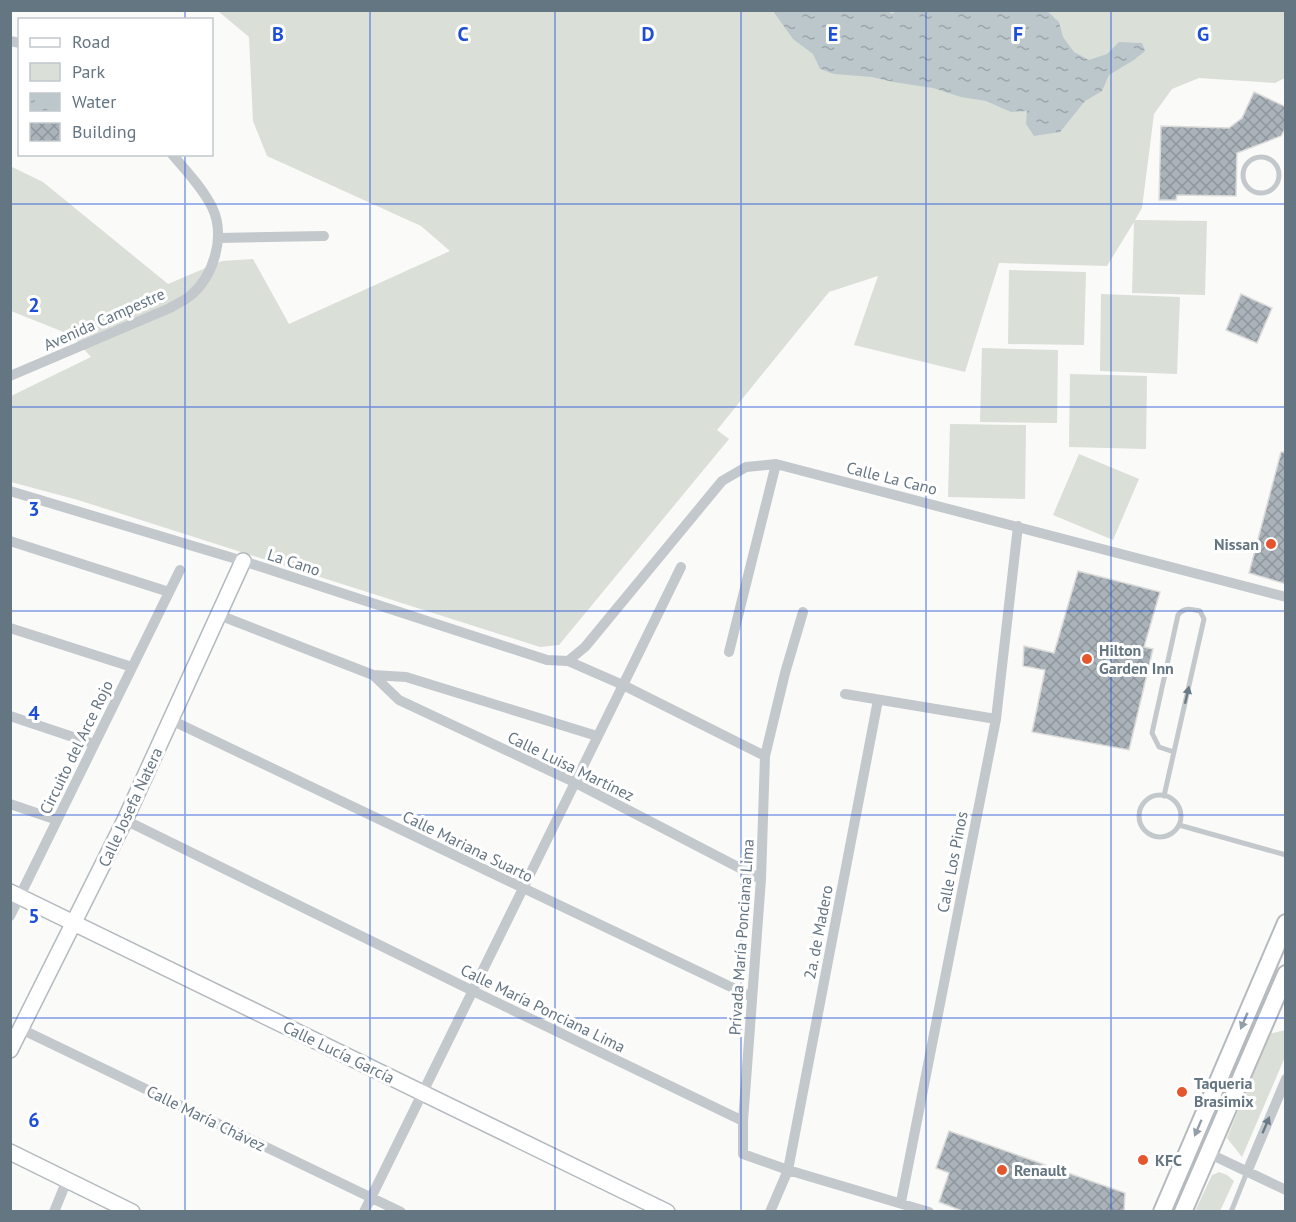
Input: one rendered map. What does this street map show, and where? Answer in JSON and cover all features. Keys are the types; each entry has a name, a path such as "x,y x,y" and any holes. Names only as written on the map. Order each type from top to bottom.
{"main road":[{"path":"1162,1212 1286,923"},
{"path":"1183,1212 1208,1153 1281,998 1286,974"}],"street":[{"name":"Avenida Campestre","path":"10,376 170,308 190,296 206,278 215,256 218,238 213,209 201,189 174,156"},
{"path":"218,238 324,236"},
{"path":"729,652 776,464"},
{"name":"Calle La Cano","path":"568,661 585,647 722,481 746,467 776,464 1286,597"},
{"name":"La Cano","path":"10,490 243,561 547,660 568,661 623,685 765,756"},
{"name":"Calle Los Pinos","path":"901,1202 996,719 1018,526"},
{"path":"10,541 169,592"},
{"name":"Calle Josefa Natera","path":"10,1050 16,1027 73,924 125,820 243,561"},
{"path":"364,1212 681,567"},
{"name":"Circuito del Arce Rojo","path":"10,916 15,894 57,819 180,570"},
{"name":"Privada María Ponciana Lima","path":"743,1121 761,879 765,756 785,673 803,612"},
{"name":"Calle Luisa Martínez","path":"219,615 373,675 406,676 597,736"},
{"path":"10,628 132,667"},
{"name":"Calle Luisa Martínez","path":"373,675 399,700 574,782 761,879"},
{"path":"845,694 996,719"},
{"name":"2a. de Madero","path":"770,1212 788,1170 878,700"},
{"path":"10,716 94,744"},
{"name":"Calle Mariana Suarto","path":"171,720 752,997"},
{"path":"10,804 57,819"},
{"name":"Calle María Ponciana Lima","path":"125,820 743,1121"},
{"name":"Calle Lucía García","path":"15,894 667,1212"},
{"path":"1259,987 1281,998"},
{"name":"Calle María Chávez","path":"16,1027 400,1212"},
{"path":"1247,1172 1286,1079"},
{"path":"743,1121 743,1154 788,1170 929,1212"},
{"path":"10,1152 132,1212"},
{"path":"1208,1153 1286,1190"},
{"path":"54,1212 67,1180"}],"lane":[{"path":"1263,156 1272,159 1278,167 1280,176 1276,186 1269,192 1260,193 1251,190 1245,183 1243,173 1246,164 1254,158 1263,156"},
{"path":"1278,167 1286,167"},
{"path":"1164,795 1174,752 1204,620 1202,612 1188,609 1178,615 1152,734 1159,747 1174,752"},
{"path":"1164,795 1171,798 1180,810 1179,825 1169,835 1155,837 1149,834 1140,823 1140,808 1152,797 1164,795"},
{"path":"1179,825 1286,855"},
{"path":"1231,1212 1247,1172"}],"green space":[{"path":"218,11 1285,11 1285,78 1275,83 1199,78 1172,89 1154,114 1142,208 1135,220 1207,221 1205,295 1132,293 1134,222 1107,266 999,263 965,372 854,345 878,276 829,292 717,430 729,439 559,645 540,647 78,500 11,482 11,396 91,357 71,335 11,311 10,166 43,182 168,284 222,261 253,259 289,324 450,251 421,226 267,156 253,121 249,37"},
{"path":"1009,270 1086,272 1084,345 1008,344"},
{"path":"1101,294 1180,297 1177,374 1100,371"},
{"path":"982,348 1058,350 1057,423 980,422"},
{"path":"1070,374 1147,376 1146,449 1069,447"},
{"path":"950,424 1026,425 1025,499 948,497"},
{"path":"1079,454 1139,479 1113,540 1053,515"},
{"path":"1285,1030 1285,1057 1242,1157 1227,1138 1269,1034"},
{"path":"1219,1172 1234,1181 1220,1211 1198,1211 1196,1209 1212,1175"}],"water":[{"path":"886,10 892,14 897,10 1047,11 1059,22 1063,37 1074,52 1089,60 1107,54 1119,42 1142,43 1145,51 1109,75 1102,91 1085,101 1060,132 1034,136 1026,124 1027,111 1011,112 986,101 961,97 933,88 872,77 834,74 820,69 813,54 793,39 773,11"}],"building":[{"path":"1254,92 1286,107 1286,127 1281,136 1237,153 1236,196 1177,195 1176,200 1159,200 1161,126 1229,128 1242,118"},
{"path":"1241,294 1272,308 1257,343 1226,330"},
{"name":"Nissan","path":"1281,452 1286,452 1286,584 1249,573"},
{"name":"Hilton Garden Inn","path":"1078,571 1160,592 1144,647 1153,649 1129,750 1032,732 1045,670 1023,666 1024,646 1054,653"},
{"name":"Renault","path":"949,1131 1125,1193 1124,1212 965,1212 939,1202 949,1173 936,1168"}],"place":[{"name":"Nissan","path":"1271,544"},
{"name":"Hilton Garden Inn","path":"1087,659"},
{"name":"Taqueria Brasimix","path":"1182,1092"},
{"name":"KFC","path":"1143,1160"},
{"name":"Renault","path":"1002,1170"}]}
